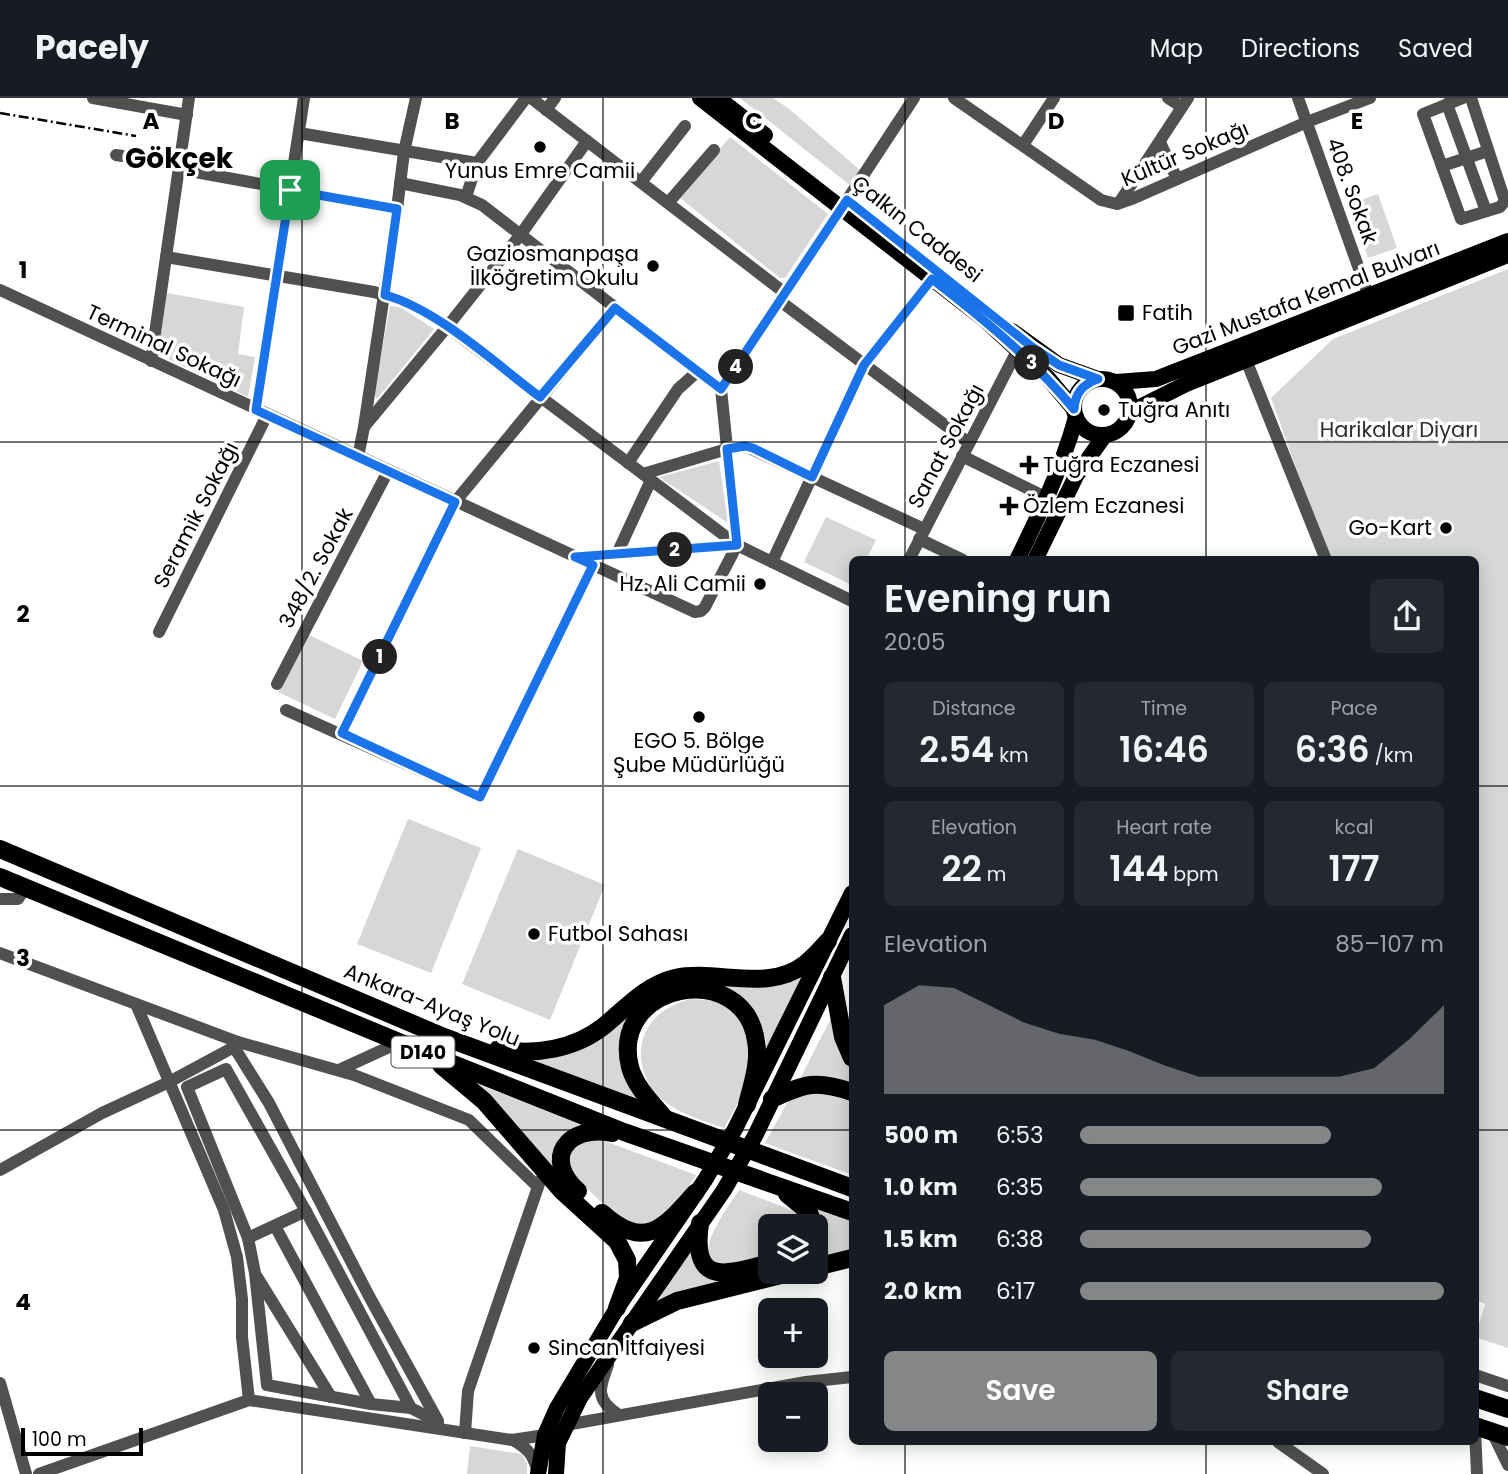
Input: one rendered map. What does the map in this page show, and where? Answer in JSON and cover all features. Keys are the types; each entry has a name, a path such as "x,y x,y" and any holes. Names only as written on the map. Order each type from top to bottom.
{"highway":[{"name":"Ankara-Ayaş Yolu","path":"0,849 444,1037 849,1187"},
{"name":"D140","path":"0,877 428,1054 653,1142 849,1211"},
{"path":"444,1037 519,1052 568,1045 603,1027 642,993 656,985 687,977 745,979 790,972 804,964 828,941"},
{"path":"832,977 843,1037 849,1051"},
{"path":"665,1119 641,1090 630,1067 629,1046 632,1028 642,1010 659,997 678,989 711,990 726,997 747,1016 756,1040 757,1062 747,1105"},
{"path":"428,1054 484,1101 541,1178 562,1191 617,1241 627,1260 628,1278 617,1308"},
{"path":"772,1099 799,1086 817,1083 849,1092"},
{"path":"653,1142 603,1131 580,1134 566,1143 561,1152 564,1176 613,1223 636,1233 650,1233 662,1227 700,1186"},
{"path":"769,1183 794,1198 810,1214"},
{"path":"700,1223 699,1252 702,1261 712,1270 717,1273 733,1273 758,1266"},
{"path":"828,1264 849,1259"},
{"path":"632,1323 677,1301 758,1281"},
{"path":"1479,1399 1508,1409"}],"main road":[{"name":"Çalkın Caddesi","path":"700,98 845,204 1032,347 1059,365 1098,379"},
{"name":"Çalkın Caddesi","path":"718,98 1018,349 1047,377 1075,413"},
{"name":"Gazi Mustafa Kemal Bulvarı","path":"1116,382 1156,379 1508,241"},
{"name":"Gazi Mustafa Kemal Bulvarı","path":"1130,412 1186,384 1508,254"},
{"path":"1019,556 1047,498 1069,441 1075,413 1074,401 1083,387 1098,379 1116,382 1128,395 1130,412 1122,427 1105,435 1076,477 1037,556"},
{"path":"1075,413 1087,431 1105,435"},
{"path":"538,1474 545,1435 557,1408 617,1308 700,1186 735,1129 849,899"},
{"path":"556,1474 558,1443 580,1398 724,1189 754,1136 849,941"}],"street":[{"path":"93,98 187,115"},
{"path":"150,361 190,98"},
{"name":"Seramik Sokağı","path":"159,632 262,413 277,275 304,98"},
{"path":"358,457 385,295 404,152 416,98"},
{"path":"466,197 477,163 529,98 668,203 864,365 969,443"},
{"path":"546,110 555,98"},
{"path":"737,545 721,389 914,98"},
{"name":"Kültür Sokağı","path":"954,98 1101,200 1119,203 1307,122 1370,98"},
{"path":"1023,145 1054,98"},
{"path":"1119,203 1185,103 1168,98"},
{"name":"408. Sokak","path":"1298,98 1369,297"},
{"path":"1463,98 1423,114 1461,219 1500,206 1505,201 1471,98"},
{"path":"1447,104 1486,211"},
{"path":"641,182 685,126"},
{"path":"299,133 477,163"},
{"path":"364,427 521,234 587,141"},
{"path":"1160,142 1177,179"},
{"path":"668,203 714,150"},
{"path":"1442,166 1488,151"},
{"path":"116,155 397,209"},
{"path":"400,183 466,197 482,205 721,389"},
{"path":"166,257 385,295 416,306 737,545 849,600"},
{"path":"772,562 864,365 932,279"},
{"name":"Terminal Sokağı","path":"0,290 695,612 705,607 737,545"},
{"path":"342,733 455,502 615,308"},
{"name":"Sanat Sokağı","path":"911,556 1018,349"},
{"path":"1246,360 1324,556"},
{"path":"628,463 678,389 697,372"},
{"path":"617,554 647,477 727,449 745,446 922,534 957,556"},
{"path":"962,456 1047,498"},
{"name":"348/2. Sokak","path":"277,684 388,471"},
{"path":"575,557 737,545"},
{"path":"286,710 480,797 593,565"},
{"path":"0,899 18,899 26,887"},
{"path":"0,953 236,1044 338,1070 469,1120 541,1178 468,1391 465,1433"},
{"path":"136,1004 233,1237 241,1289 242,1338 250,1400"},
{"path":"338,1070 400,1042"},
{"path":"236,1044 226,1069 187,1087 248,1238 255,1273 267,1385 371,1404 411,1408 440,1426"},
{"path":"0,1170 102,1113 169,1082 236,1044"},
{"path":"236,1044 440,1426"},
{"path":"226,1069 306,1211 411,1408"},
{"path":"248,1238 306,1211"},
{"path":"275,1226 371,1404"},
{"path":"255,1273 331,1397"},
{"path":"615,1347 601,1384 601,1395 609,1408 619,1415"},
{"path":"1479,1376 1508,1386"},
{"path":"566,1425 806,1382 849,1377"},
{"path":"0,1383 26,1474"},
{"path":"39,1474 250,1400 440,1426 512,1440 525,1446 533,1456 538,1474"},
{"path":"1488,1431 1508,1465"},
{"path":"1477,1474 1488,1431"},
{"path":"512,1440 545,1435"},
{"path":"1282,1445 1322,1474"}],"green space":[{"path":"740,98 773,98 788,108 860,170 851,186"},
{"path":"730,137 828,214 785,278 780,278 679,197"},
{"path":"1378,194 1397,248 1368,258 1350,204"},
{"name":"Harikalar Diyarı","path":"1508,269 1508,1348 1479,1338 1479,1324 1485,1304 1479,1302 1479,556 1328,556 1271,398 1333,339"},
{"path":"167,293 244,307 238,354 255,357 248,397 158,354"},
{"path":"390,306 400,307 434,329 377,399 374,393"},
{"path":"719,461 728,523 659,477"},
{"path":"826,517 876,540 868,556 849,556 849,584 804,562"},
{"path":"307,634 363,661 335,719 278,692"},
{"path":"408,819 481,848 431,973 357,944"},
{"name":"Futbol Sahası","path":"518,849 605,885 550,1020 462,984"},
{"path":"810,971 768,1057 762,1025 749,1006 728,994 698,985"},
{"path":"656,995 628,1042 647,1105 526,1059 569,1053 599,1041"},
{"path":"691,999 718,1001 739,1015 751,1037 746,1089 724,1128 688,1115 663,1101 651,1087 642,1065 642,1041 652,1022 669,1007"},
{"path":"834,1012 849,1057 849,1084 799,1081"},
{"path":"474,1083 586,1125 567,1134 558,1144 557,1178"},
{"path":"819,1090 849,1099 849,1174 765,1143 787,1103 796,1096"},
{"path":"590,1138 696,1175 671,1215 646,1226 624,1224 572,1174 569,1160 574,1147"},
{"path":"739,1190 800,1214 758,1214 758,1259 731,1266 714,1263 709,1255 709,1245 720,1220"},
{"path":"813,1208 849,1221 849,1251 828,1255 828,1214 815,1214"},
{"path":"691,1249 733,1279 657,1302"},
{"path":"470,1446 522,1454 527,1464 527,1474 467,1474"}],"railway":[{"path":"0,113 136,136"}],"place":[{"name":"Yunus Emre Camii","path":"540,147"},
{"name":"Gaziosmanpaşa İlköğretim Okulu","path":"653,266"},
{"name":"Fatih","path":"1126,313"},
{"name":"Tuğra Anıtı","path":"1104,410"},
{"name":"Tuğra Eczanesi","path":"1029,465"},
{"name":"Özlem Eczanesi","path":"1009,506"},
{"name":"Go-Kart","path":"1446,528"},
{"name":"Hz. Ali Camii","path":"760,584"},
{"name":"EGO 5. Bölge Şube Müdürlüğü","path":"699,717"},
{"name":"Futbol Sahası","path":"534,934"},
{"name":"Sincan İtfaiyesi","path":"534,1348"}],"district":[{"name":"Gökçek","path":"179,158"}],"route":[{"path":"290,190 397,209 385,295 409,303 431,315 540,397 615,308 721,389 847,200 1032,347 1059,365 1098,379 1089,382 1077,393 1074,409 1018,349 932,279 864,365 812,477 753,448 745,446 727,449 737,545 575,557 593,565 480,797 342,733 455,502 256,410 290,190"}]}
